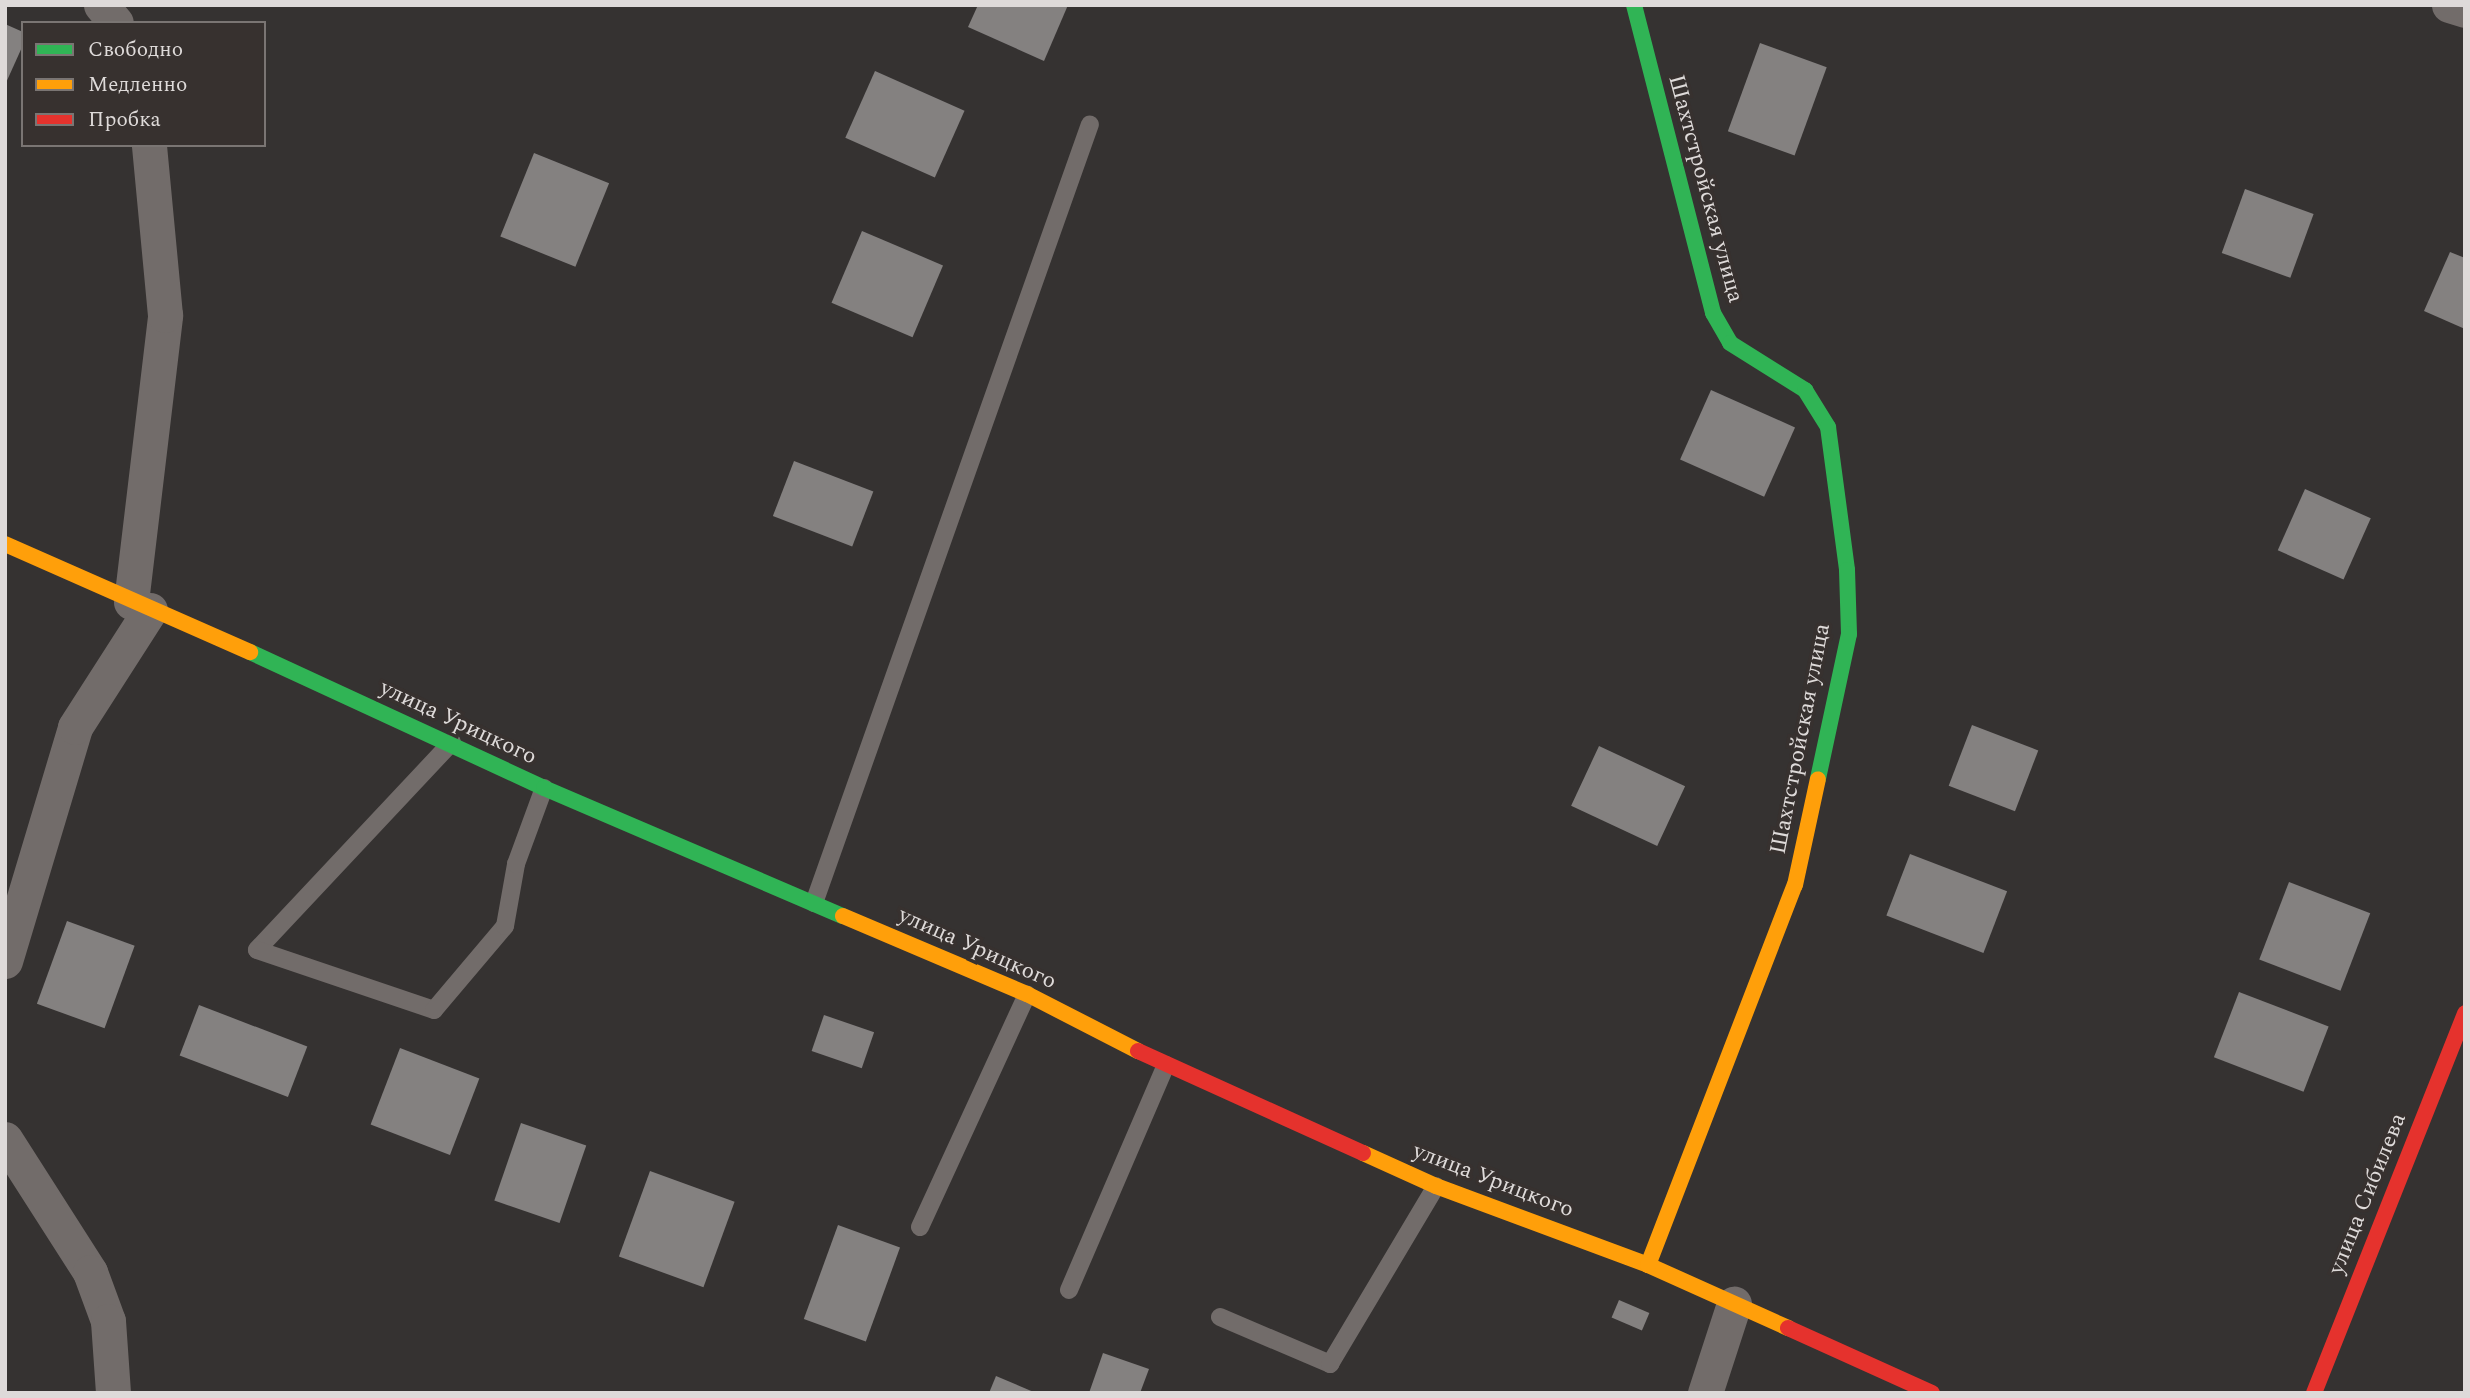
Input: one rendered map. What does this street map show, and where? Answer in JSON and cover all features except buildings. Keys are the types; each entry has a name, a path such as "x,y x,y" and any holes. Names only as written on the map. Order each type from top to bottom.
{"street":[{"path":"102,5 114,21"},
{"name":"Шахтстройская улица","path":"1634,5 1713,313 1730,343 1805,390 1828,427 1847,570 1849,634 1795,885 1648,1265"},
{"path":"2449,5 2465,10"},
{"path":"5,961 75,727 140,606 165,315 149,147"},
{"name":"улица Урицкого","path":"5,544 452,742 544,788 1027,994 1166,1065 1436,1186 1648,1265 1932,1393"},
{"name":"улица Сибилева","path":"2314,1393 2465,1013"},
{"path":"5,1139 90,1272 108,1321 113,1393"},
{"path":"1705,1393 1734,1304"}],"lane":[{"path":"814,903 1090,124"},
{"path":"452,742 257,950 434,1010 505,926 516,864 544,788"},
{"path":"920,1227 1027,994"},
{"path":"1069,1290 1166,1065"},
{"path":"1220,1317 1330,1364 1436,1186"}],"traffic: fast":[{"path":"1634,5 1713,313 1730,343 1805,390 1828,427 1847,570 1849,634 1818,779"},
{"path":"250,652 544,788 843,916"}],"traffic: slow":[{"path":"5,544 250,652"},
{"path":"1648,1265 1795,885 1818,779"},
{"path":"843,916 1027,994 1138,1051"},
{"path":"1363,1153 1436,1186 1648,1265 1788,1328"}],"traffic: jam":[{"path":"2314,1393 2465,1013"},
{"path":"1138,1051 1363,1153"},
{"path":"1788,1328 1932,1393"}]}
